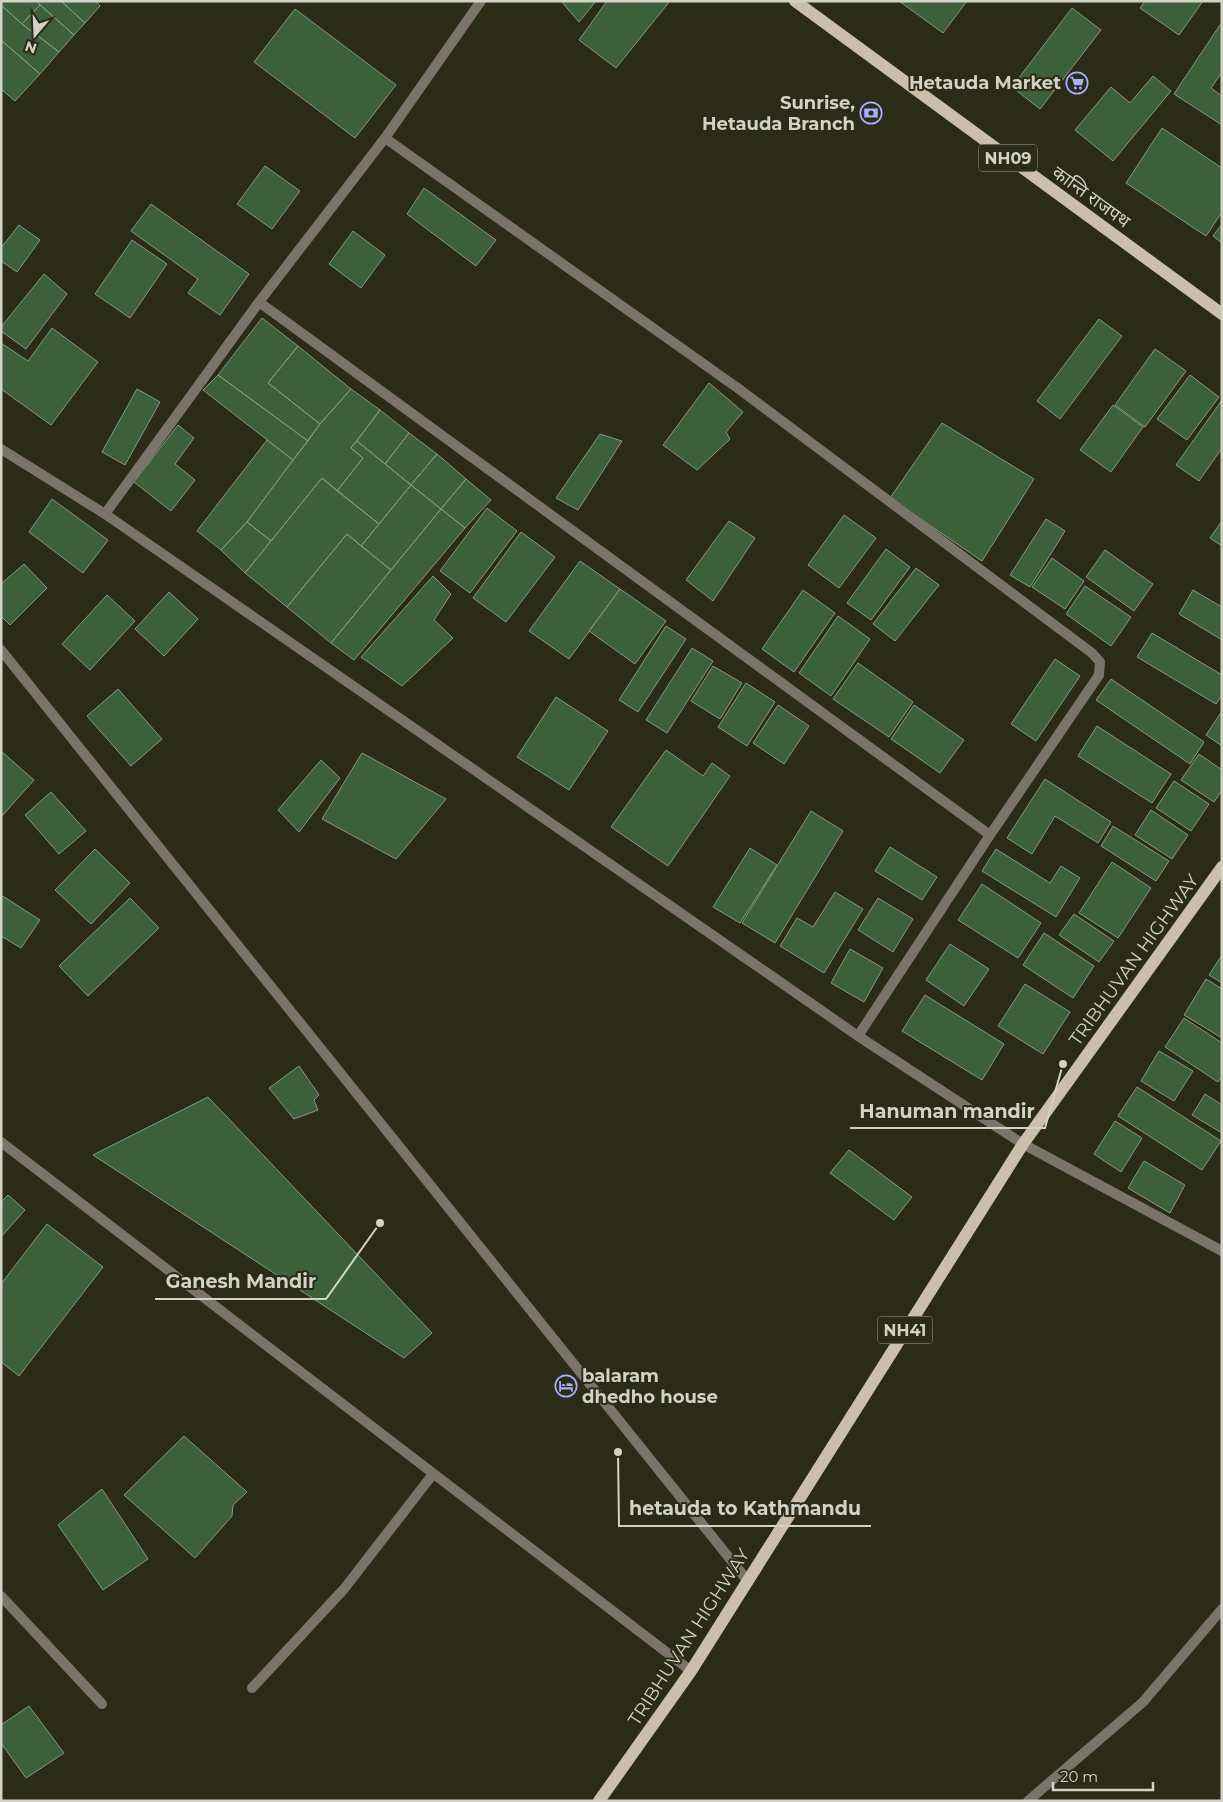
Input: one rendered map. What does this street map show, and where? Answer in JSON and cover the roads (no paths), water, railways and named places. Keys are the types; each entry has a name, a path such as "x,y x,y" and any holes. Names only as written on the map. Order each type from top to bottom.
{"main road":[{"name":"कान्ति राजपथ","path":"795,1 1222,314"},
{"name":"TRIBHUVAN HIGHWAY","path":"599,1801 690,1671 1023,1144 1222,867"}],"street":[{"path":"104,514 259,302 385,138 481,1"},
{"path":"385,138 739,389 1092,653 1100,662 1099,675 990,835 858,1036"},
{"path":"259,302 990,835"},
{"path":"1,449 104,514 858,1036 1023,1144 1222,1251"},
{"path":"1,650 747,1580"},
{"path":"1,1142 690,1671"},
{"path":"252,1688 344,1589 433,1474"},
{"path":"1,1596 102,1704"},
{"path":"1028,1801 1143,1702 1222,1609"}],"place":[{"name":"Hetauda Market","path":"1077,83"},
{"name":"Sunrise, Hetauda Branch","path":"871,113"},
{"name":"Hanuman mandir","path":"1063,1064"},
{"name":"Ganesh Mandir","path":"380,1223"},
{"name":"balaram dhedho house","path":"566,1386"},
{"name":"hetauda to Kathmandu","path":"618,1452"}]}
